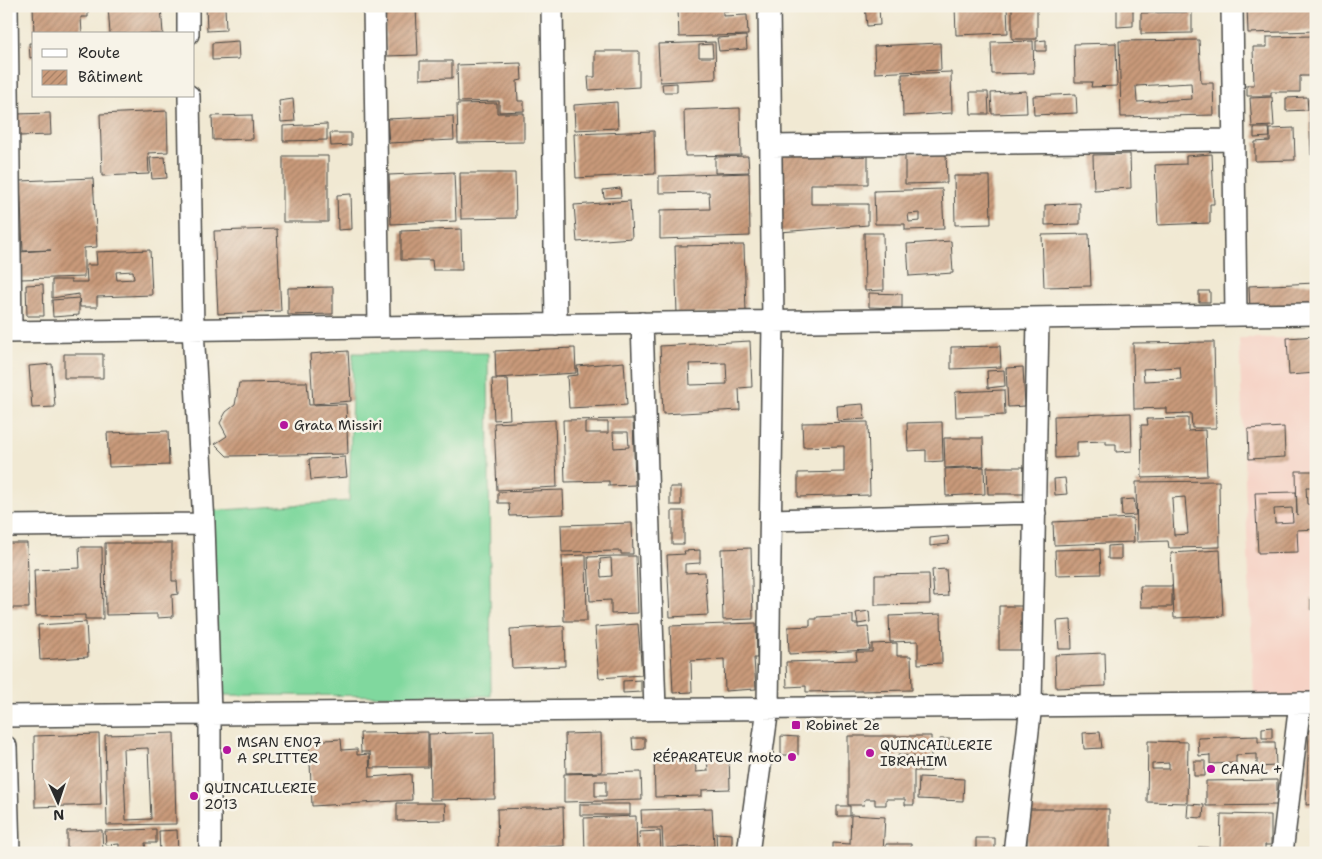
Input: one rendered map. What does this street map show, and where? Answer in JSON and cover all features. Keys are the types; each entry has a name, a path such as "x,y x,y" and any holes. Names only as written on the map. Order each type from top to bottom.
{"street":[{"path":"7,6 9,332 1316,314"},
{"path":"188,6 188,32"},
{"path":"374,6 379,327"},
{"path":"552,6 556,324"},
{"path":"748,853 768,708 773,321 769,6"},
{"path":"1232,6 1236,315"},
{"path":"189,98 192,329 204,524 210,714 210,853"},
{"path":"771,146 1234,140"},
{"path":"1014,853 1032,706 1038,318"},
{"path":"642,323 655,709"},
{"path":"770,520 1035,513"},
{"path":"6,526 204,524"},
{"path":"6,716 1308,703 1282,853"},
{"path":"6,747 9,853"}],"shaded area":[{"path":"1239,338 1316,338 1316,697 1254,697"}],"green space":[{"path":"353,353 488,353 491,696 214,695 210,511 349,501"}],"building":[{"path":"33,6 88,6 88,17 81,17 82,32 34,32"},
{"path":"108,6 161,6 163,32 110,32"},
{"path":"206,6 225,6 226,30 207,31"},
{"path":"384,6 416,6 418,55 386,56"},
{"path":"724,6 752,6 752,10 724,11"},
{"path":"865,6 879,6 880,25 867,26"},
{"path":"955,6 1007,6 1008,33 956,35"},
{"path":"1012,6 1037,6 1037,39 1012,39"},
{"path":"1117,6 1133,6 1133,26 1117,27"},
{"path":"1247,6 1312,6 1313,12 1316,12 1316,31 1248,33"},
{"path":"723,7 723,16 747,15 748,35 679,37 678,9"},
{"path":"1192,12 1192,33 1141,34 1141,13"},
{"path":"746,36 747,49 719,51 717,38"},
{"path":"1313,36 1314,76 1300,76 1300,92 1271,92 1271,96 1247,96 1247,85 1254,85 1253,47 1267,47 1267,37"},
{"path":"1046,40 1046,51 1036,51 1036,41"},
{"path":"1199,40 1201,83 1213,83 1214,115 1121,117 1119,41","holes":["1191,83 1192,99 1137,102 1136,86"]},
{"path":"238,41 239,59 212,60 212,43"},
{"path":"1033,41 1034,73 992,74 991,42"},
{"path":"715,42 716,79 660,82 658,44","holes":["712,44 713,57 699,57 699,45"]},
{"path":"29,43 32,43 32,58 30,58"},
{"path":"940,43 941,70 875,73 874,46"},
{"path":"1116,43 1117,86 1091,87 1092,82 1075,82 1074,44"},
{"path":"595,51 639,51 639,87 589,90 588,77 595,77"},
{"path":"420,61 452,61 452,78 420,79"},
{"path":"521,63 522,80 517,81 518,101 524,101 524,111 499,112 499,101 458,102 457,65"},
{"path":"951,72 952,113 903,116 902,74"},
{"path":"677,83 677,92 663,92 662,84"},
{"path":"1026,91 1027,113 992,114 991,93"},
{"path":"970,92 988,92 989,114 971,114"},
{"path":"1076,94 1077,113 1034,115 1033,96"},
{"path":"1272,97 1274,126 1252,127 1250,98"},
{"path":"1307,97 1308,110 1286,111 1286,98"},
{"path":"293,99 295,121 281,122 279,101"},
{"path":"1309,99 1316,99 1316,155 1311,155"},
{"path":"617,102 618,128 575,130 574,105"},
{"path":"497,103 497,113 524,113 524,142 458,143 457,104"},
{"path":"740,108 741,155 685,156 684,110"},
{"path":"167,111 168,152 148,153 149,174 102,176 100,114"},
{"path":"50,113 51,135 18,136 17,114"},
{"path":"252,115 253,139 213,140 212,116"},
{"path":"453,116 454,140 389,143 387,119"},
{"path":"327,124 327,140 283,141 283,126"},
{"path":"1254,128 1269,128 1270,137 1254,138"},
{"path":"1294,128 1295,160 1255,161 1255,142 1270,141 1270,129"},
{"path":"654,131 655,174 576,178 574,134"},
{"path":"330,133 351,133 351,145 331,146"},
{"path":"868,150 868,184 811,184 811,204 868,204 868,225 780,232 779,153"},
{"path":"946,152 947,183 905,184 905,153"},
{"path":"1130,154 1131,188 1094,190 1093,155"},
{"path":"1212,154 1214,204 1210,204 1210,223 1158,225 1155,165 1186,164 1186,156"},
{"path":"283,156 328,156 328,222 283,222"},
{"path":"748,156 749,172 715,173 715,157"},
{"path":"165,157 167,178 152,179 150,158"},
{"path":"454,172 456,221 391,224 389,175"},
{"path":"460,173 515,173 516,218 461,219"},
{"path":"749,173 750,236 660,239 660,210 710,209 709,192 659,193 659,176"},
{"path":"954,176 990,176 991,224 955,225"},
{"path":"93,178 97,247 84,248 84,277 21,279 19,252 51,250 23,251 20,181"},
{"path":"620,188 621,197 604,198 603,190"},
{"path":"942,189 944,229 905,230 905,224 875,224 874,191","holes":["920,213 920,221 909,222 908,214"]},
{"path":"351,194 352,229 338,230 337,195"},
{"path":"630,201 632,238 577,242 574,205"},
{"path":"1080,203 1080,224 1045,225 1045,205"},
{"path":"277,229 281,311 218,314 214,231"},
{"path":"461,229 462,270 433,270 432,260 401,260 401,231"},
{"path":"864,233 883,233 884,290 865,291"},
{"path":"1089,234 1091,286 1044,287 1042,235"},
{"path":"951,241 953,273 909,276 907,244"},
{"path":"744,245 746,312 677,314 675,246"},
{"path":"150,250 152,295 97,297 97,307 80,307 79,294 52,298 52,280 87,282 86,265 97,265 96,252","holes":["133,271 134,279 117,280 116,272"]},
{"path":"1316,283 1316,308 1250,311 1249,286"},
{"path":"43,284 44,316 27,316 26,285"},
{"path":"333,287 333,314 288,315 288,288"},
{"path":"1199,291 1210,291 1210,302 1199,302"},
{"path":"869,293 902,294 902,308 869,307"},
{"path":"79,298 79,315 53,317 52,300"},
{"path":"1316,336 1316,373 1289,375 1287,338"},
{"path":"750,341 752,387 739,388 740,410 663,414 660,346","holes":["726,363 727,384 690,385 689,364"]},
{"path":"1214,342 1216,428 1192,428 1191,413 1166,414 1166,408 1134,409 1133,343","holes":["1180,367 1181,379 1144,381 1143,369"]},
{"path":"1000,346 1001,367 951,369 951,347"},
{"path":"575,348 576,373 496,378 495,351"},
{"path":"348,351 351,401 313,404 310,354"},
{"path":"64,354 103,354 103,378 64,378"},
{"path":"624,362 627,405 569,408 567,376 578,375 577,366"},
{"path":"52,364 55,407 32,408 29,366"},
{"path":"1023,367 1025,406 1008,407 1006,368"},
{"path":"1004,370 1005,386 988,388 987,371"},
{"path":"492,379 508,379 510,419 494,420"},
{"path":"307,382 309,405 346,404 348,454 227,456 215,444 227,436 220,423 226,412 235,405 239,383"},
{"path":"1004,390 1005,415 956,417 955,392"},
{"path":"6,396 8,396 8,420 6,420"},
{"path":"863,404 865,419 838,421 837,406"},
{"path":"1131,413 1132,451 1116,452 1116,444 1106,444 1106,441 1077,442 1077,457 1055,458 1054,416"},
{"path":"1188,418 1188,431 1205,430 1207,476 1142,478 1141,425 1148,425 1147,419"},
{"path":"633,419 635,485 609,486 609,481 565,482 563,420","holes":["585,422 608,422 608,433 585,433","613,432 628,432 629,447 614,448"]},
{"path":"555,420 557,487 497,490 494,423"},
{"path":"868,422 870,495 798,497 798,473 844,472 844,446 803,447 802,423"},
{"path":"942,422 943,461 926,462 926,450 908,451 907,423"},
{"path":"1284,427 1285,457 1249,459 1248,429"},
{"path":"168,431 169,465 109,467 107,433"},
{"path":"944,438 983,438 984,466 945,468"},
{"path":"345,457 347,477 311,480 309,459"},
{"path":"984,467 985,494 946,496 945,469"},
{"path":"987,467 1024,467 1024,494 988,494"},
{"path":"1296,471 1316,471 1316,529 1297,530 1298,552 1258,553 1255,493 1296,492 1297,515","holes":["1306,487 1313,487 1313,505 1307,504","1292,508 1293,522 1275,523 1274,509"]},
{"path":"1065,478 1067,494 1055,495 1054,479"},
{"path":"1219,481 1220,547 1169,548 1168,541 1137,542 1136,482","holes":["1185,497 1188,534 1174,535 1172,498"]},
{"path":"670,487 681,487 681,505 670,505"},
{"path":"563,490 564,514 510,516 509,503 498,503 498,492"},
{"path":"1134,499 1136,515 1122,516 1121,500"},
{"path":"672,511 684,511 684,544 672,544"},
{"path":"1133,518 1134,542 1054,545 1053,522"},
{"path":"632,523 633,554 621,554 621,551 562,552 561,525"},
{"path":"948,536 949,544 930,546 930,538"},
{"path":"6,543 27,543 29,608 6,608"},
{"path":"105,543 172,543 172,581 177,581 178,594 172,595 173,617 157,618 157,614 106,615"},
{"path":"1121,545 1121,559 1108,559 1108,546"},
{"path":"79,547 102,547 103,619 85,619 85,615 36,616 34,570 80,568"},
{"path":"751,548 753,619 723,620 721,549"},
{"path":"1100,549 1101,574 1056,575 1055,550"},
{"path":"700,550 700,563 685,564 685,573 705,572 708,615 670,617 667,555 685,554 684,551"},
{"path":"1220,550 1223,616 1174,618 1171,553"},
{"path":"586,555 587,621 564,621 562,556"},
{"path":"636,556 638,613 611,614 611,600 590,601 588,557","holes":["611,558 612,576 601,577 600,559"]},
{"path":"946,569 948,596 934,597 932,570"},
{"path":"929,574 930,604 875,605 875,575"},
{"path":"1140,586 1172,586 1172,607 1141,607"},
{"path":"1311,599 1316,599 1316,610 1311,610"},
{"path":"999,606 1024,606 1024,650 999,650"},
{"path":"869,611 870,622 858,624 856,613"},
{"path":"941,614 942,663 918,664 918,641 890,642 889,616"},
{"path":"853,615 853,624 858,624 858,628 868,627 870,650 789,654 788,627 810,626 810,619 817,619 817,617"},
{"path":"1071,620 1072,649 1059,649 1057,621"},
{"path":"86,622 88,657 40,660 38,625"},
{"path":"756,623 757,658 754,658 756,689 725,691 724,659 691,661 692,692 673,693 670,626"},
{"path":"638,624 642,675 599,678 595,627"},
{"path":"564,626 565,666 512,668 510,629"},
{"path":"897,643 897,656 911,656 912,690 806,692 806,686 787,687 786,662 857,660 856,652 872,652 872,644"},
{"path":"1105,653 1106,686 1056,688 1055,655"},
{"path":"641,680 641,692 623,693 623,681"},
{"path":"1272,727 1272,738 1262,738 1262,728"},
{"path":"1309,730 1316,730 1316,804 1306,805"},
{"path":"428,732 428,767 371,768 370,752 361,752 360,733"},
{"path":"494,732 495,799 430,800 429,734"},
{"path":"1100,732 1102,748 1084,749 1083,733"},
{"path":"174,733 176,824 107,825 105,735","holes":["148,748 151,819 126,820 123,749"]},
{"path":"601,733 602,772 566,773 565,734"},
{"path":"99,734 101,805 35,807 34,736"},
{"path":"781,736 798,737 798,755 781,755"},
{"path":"848,736 931,736 931,771 914,771 914,805 905,805 905,799 886,799 886,805 875,805 875,799 865,799 864,805 848,805","holes":["898,755 914,756 914,763 898,763"]},
{"path":"1258,736 1258,742 1275,742 1276,766 1257,767 1257,754 1236,755 1236,763 1210,764 1210,755 1199,756 1198,738"},
{"path":"632,738 645,738 645,749 633,750"},
{"path":"341,739 342,750 357,749 357,755 369,754 370,777 411,774 412,800 312,806 309,741"},
{"path":"940,739 951,739 951,750 940,750"},
{"path":"1148,741 1188,742 1187,803 1147,802","holes":["1169,763 1169,769 1152,769 1152,764"]},
{"path":"729,753 730,789 702,790 702,796 655,797 654,755","holes":["707,756 708,771 696,772 695,757"]},
{"path":"1194,761 1205,761 1205,776 1194,776"},
{"path":"641,772 642,800 564,802 564,774","holes":["595,781 606,781 606,796 595,796"]},
{"path":"919,777 964,779 963,801 918,799"},
{"path":"1277,780 1277,805 1206,806 1206,781"},
{"path":"397,803 445,803 446,820 397,821"},
{"path":"580,804 630,804 630,815 580,815"},
{"path":"1188,804 1204,805 1203,818 1187,817"},
{"path":"837,806 850,806 850,816 837,816"},
{"path":"563,807 564,846 498,849 497,809"},
{"path":"712,808 714,846 663,848 662,828 642,828 641,810"},
{"path":"1027,809 1109,809 1109,853 1027,853"},
{"path":"1221,814 1271,815 1271,845 1265,845 1265,853 1198,853 1198,847 1220,848"},
{"path":"851,815 885,817 883,853 833,853 833,843 850,844"},
{"path":"636,816 637,853 585,853 584,818"},
{"path":"156,829 156,843 145,843 146,853 119,853 119,844 106,845 105,831"},
{"path":"102,830 103,853 67,853 67,831"},
{"path":"177,830 178,853 160,853 159,831"},
{"path":"660,831 661,853 640,853 639,832"},
{"path":"716,833 732,834 732,853 717,853"},
{"path":"976,838 995,838 995,853 976,853"},
{"path":"886,844 911,844 911,853 886,853"},
{"path":"566,849 566,853 493,853 493,851"}],"place":[{"name":"Grata Missiri","path":"284,425"},
{"name":"Robinet 2e","path":"796,725"},
{"name":"MSAN EN07 A SPLITTER","path":"227,750"},
{"name":"QUINCAILLERIE IBRAHIM","path":"870,753"},
{"name":"RÉPARATEUR moto","path":"792,757"},
{"name":"CANAL +","path":"1211,769"},
{"name":"QUINCAILLERIE 2013","path":"194,796"}]}
